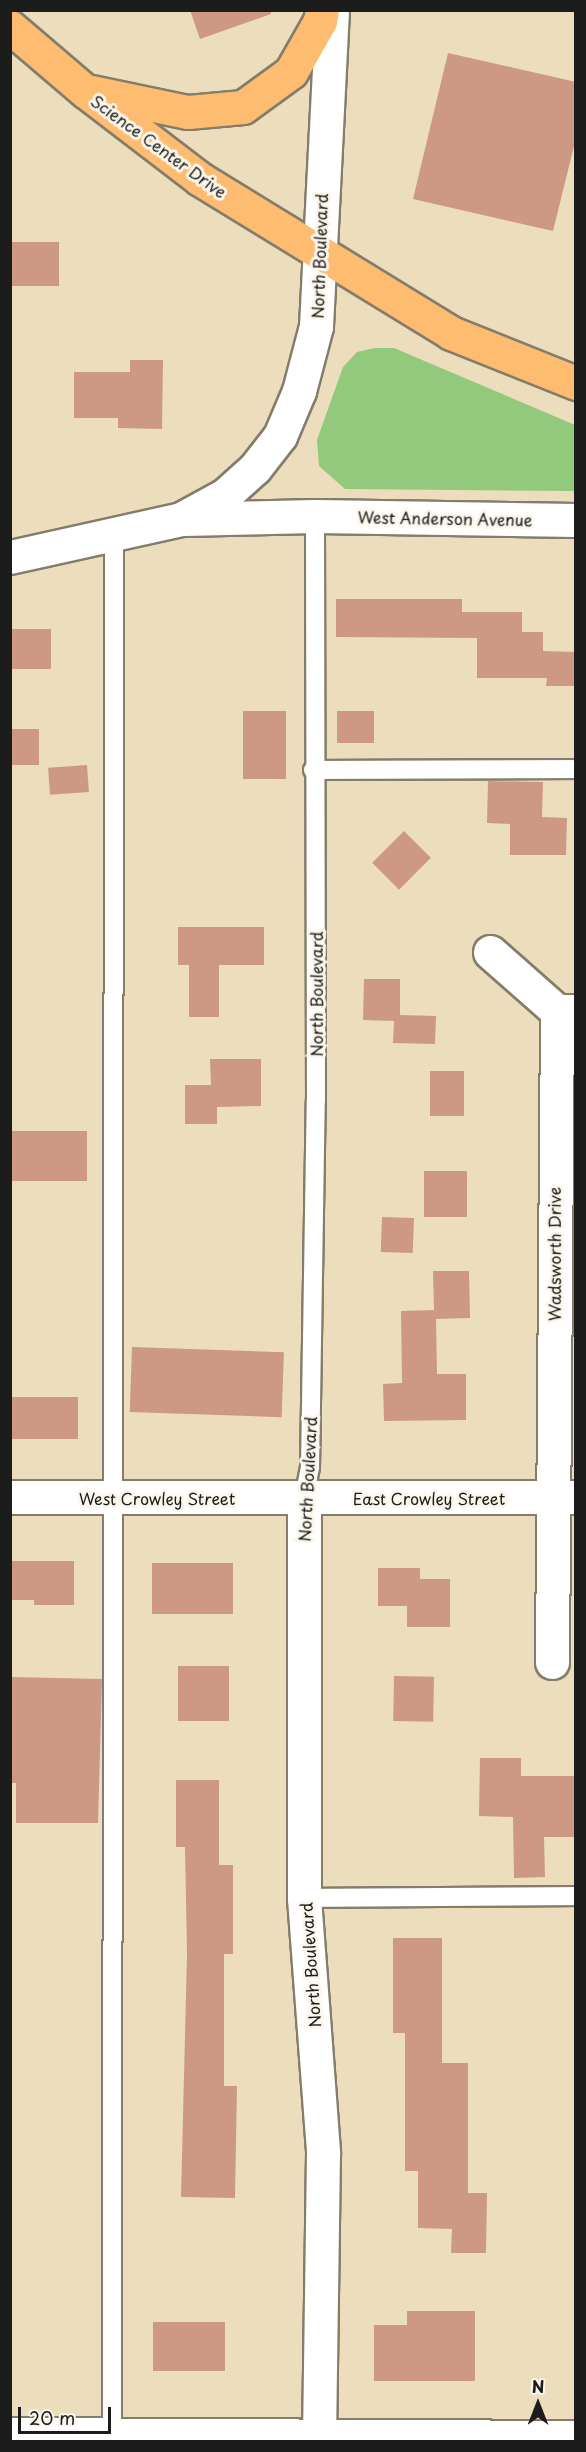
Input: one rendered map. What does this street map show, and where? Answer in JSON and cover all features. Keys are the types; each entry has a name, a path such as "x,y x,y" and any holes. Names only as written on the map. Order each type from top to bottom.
{"main road":[{"path":"85,91 188,112 243,107 291,72 320,21 322,10"},
{"name":"Science Center Drive","path":"10,27 85,91 200,179 451,333 576,382"}],"street":[{"name":"North Boulevard","path":"25,555 181,519 225,495 255,468 280,436 299,391 316,326 317,252 332,10"},
{"name":"West Anderson Avenue","path":"181,519 315,516 576,519"},
{"name":"Wadsworth Drive","path":"490,952 566,1011 565,1497"},
{"name":"West Crowley Street","path":"10,1497 304,1498"},
{"name":"East Crowley Street","path":"304,1498 565,1497"},
{"path":"552,1662 565,1497"},
{"name":"North Boulevard","path":"304,1498 304,1898 323,2153 319,2438"},
{"path":"10,2434 112,2438 576,2437"}],"lane":[{"name":"North Boulevard","path":"304,1498 310,1467 314,1294 315,516"},
{"path":"112,2438 114,536"},
{"path":"314,770 576,769"},
{"path":"304,1898 576,1896"}],"green space":[{"path":"375,348 394,348 575,425 575,491 345,489 319,466 317,440 343,367 357,352"}],"building":[{"path":"190,10 271,10 271,14 200,39"},
{"path":"448,53 576,82 576,138 553,231 413,199"},
{"path":"10,242 59,242 59,286 10,286"},
{"path":"130,360 163,360 162,429 118,428 118,418 74,418 74,372 130,372"},
{"path":"336,599 462,599 462,612 522,612 522,632 543,632 543,651 576,652 576,686 546,686 547,678 477,678 477,638 336,637"},
{"path":"10,629 51,629 51,669 10,669"},
{"path":"243,711 286,711 286,779 243,779"},
{"path":"337,711 374,711 374,743 337,743"},
{"path":"10,729 39,729 39,765 10,765"},
{"path":"87,765 89,792 50,795 48,768"},
{"path":"488,781 543,782 542,817 567,818 566,855 510,855 510,824 487,823"},
{"path":"404,831 431,858 399,890 372,863"},
{"path":"178,927 264,927 264,965 219,965 219,1017 189,1017 189,965 178,965"},
{"path":"364,979 400,979 400,1015 436,1016 435,1044 393,1043 394,1021 363,1020"},
{"path":"210,1059 261,1059 261,1106 217,1107 217,1124 185,1124 185,1085 211,1085"},
{"path":"430,1071 464,1071 464,1116 430,1116"},
{"path":"10,1131 87,1131 87,1181 10,1181"},
{"path":"424,1171 467,1171 467,1217 424,1217"},
{"path":"382,1217 414,1218 413,1253 381,1252"},
{"path":"433,1271 469,1271 470,1318 436,1319 437,1374 466,1374 466,1420 384,1421 383,1384 402,1383 401,1311 434,1310"},
{"path":"132,1347 284,1352 282,1417 130,1412"},
{"path":"10,1397 78,1397 78,1439 10,1439"},
{"path":"10,1561 74,1561 74,1605 34,1605 34,1600 10,1600"},
{"path":"152,1563 233,1563 233,1614 152,1614"},
{"path":"378,1568 420,1568 420,1579 450,1579 450,1627 407,1627 407,1606 378,1606"},
{"path":"178,1666 229,1666 229,1721 178,1721"},
{"path":"394,1676 434,1677 433,1722 393,1721"},
{"path":"10,1677 102,1679 98,1823 16,1823 16,1783 10,1783"},
{"path":"480,1758 521,1758 521,1776 576,1776 576,1837 544,1837 545,1877 514,1878 513,1817 479,1816"},
{"path":"176,1780 219,1780 219,1865 233,1865 233,1954 224,1954 224,2086 237,2086 235,2198 181,2197 187,1954 185,1847 176,1847"},
{"path":"393,1938 442,1938 442,2063 468,2063 468,2193 487,2193 486,2253 451,2253 452,2229 418,2228 418,2171 405,2171 405,2033 393,2033"},
{"path":"407,2311 475,2311 475,2381 374,2381 374,2325 407,2325"},
{"path":"153,2322 225,2322 225,2371 153,2371"}]}
